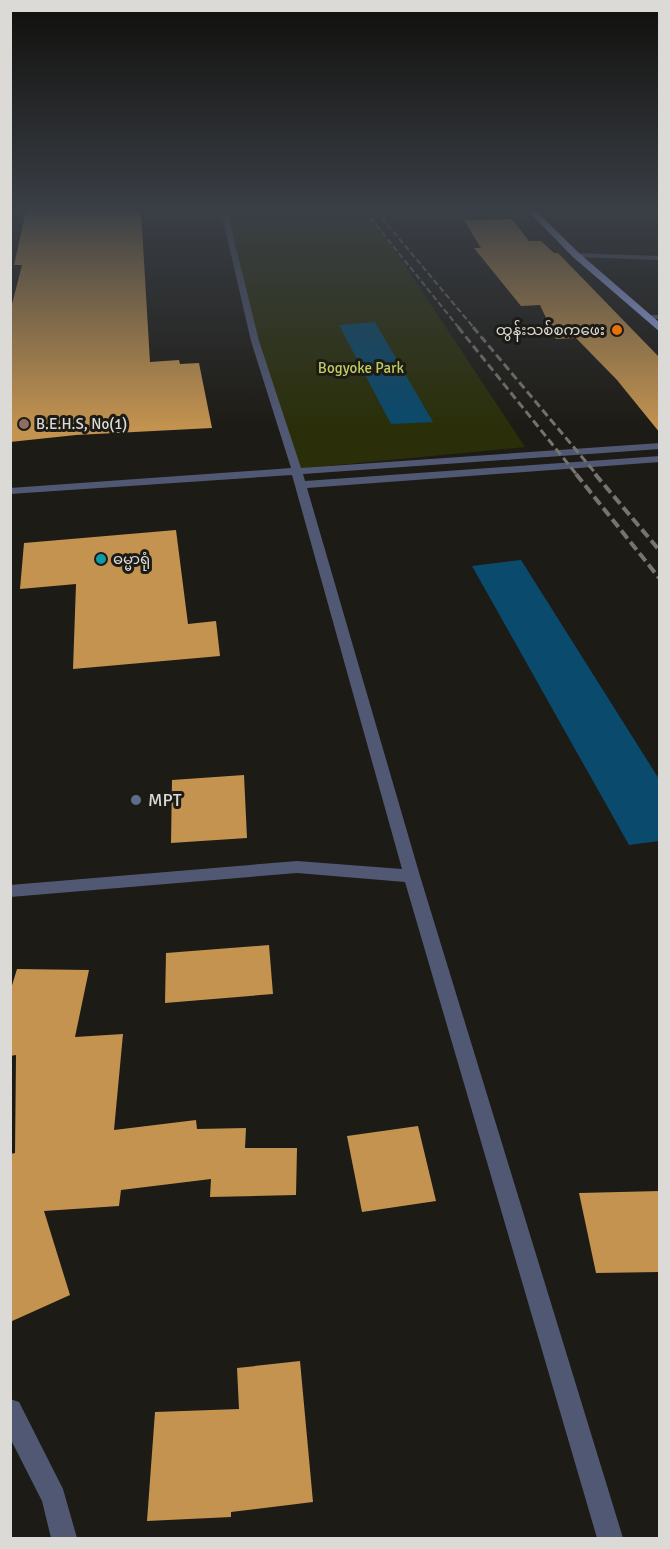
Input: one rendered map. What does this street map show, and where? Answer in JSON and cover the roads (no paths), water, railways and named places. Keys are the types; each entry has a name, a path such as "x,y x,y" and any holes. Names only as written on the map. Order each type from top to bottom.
{"highway":[{"path":"608,283 660,329"}],"street":[{"path":"241,283 255,341 298,477 412,876 610,1539"},
{"path":"647,317 660,317"},
{"path":"298,477 660,446"},
{"path":"10,491 660,459"},
{"path":"10,891 297,867 412,876"},
{"path":"10,1411 54,1498 64,1539"}],"water":[{"path":"375,322 433,422 391,424 339,325"},
{"path":"521,560 659,779 659,841 629,845 472,566"}],"railway":[{"path":"423,283 459,328"},
{"path":"437,283 474,328"},
{"path":"458,327 577,475"},
{"path":"473,327 597,475"},
{"path":"576,474 660,579"},
{"path":"595,474 660,551"}],"place":[{"name":"ထွန်းသစ်စကဖေး","path":"617,330"},
{"name":"B.E.H.S, No(1)","path":"24,424"},
{"name":"ဓမ္မာရုံ","path":"101,559"},
{"name":"MPT","path":"136,800"}],"park label":[{"name":"Bogyoke Park","path":"361,368"}]}
